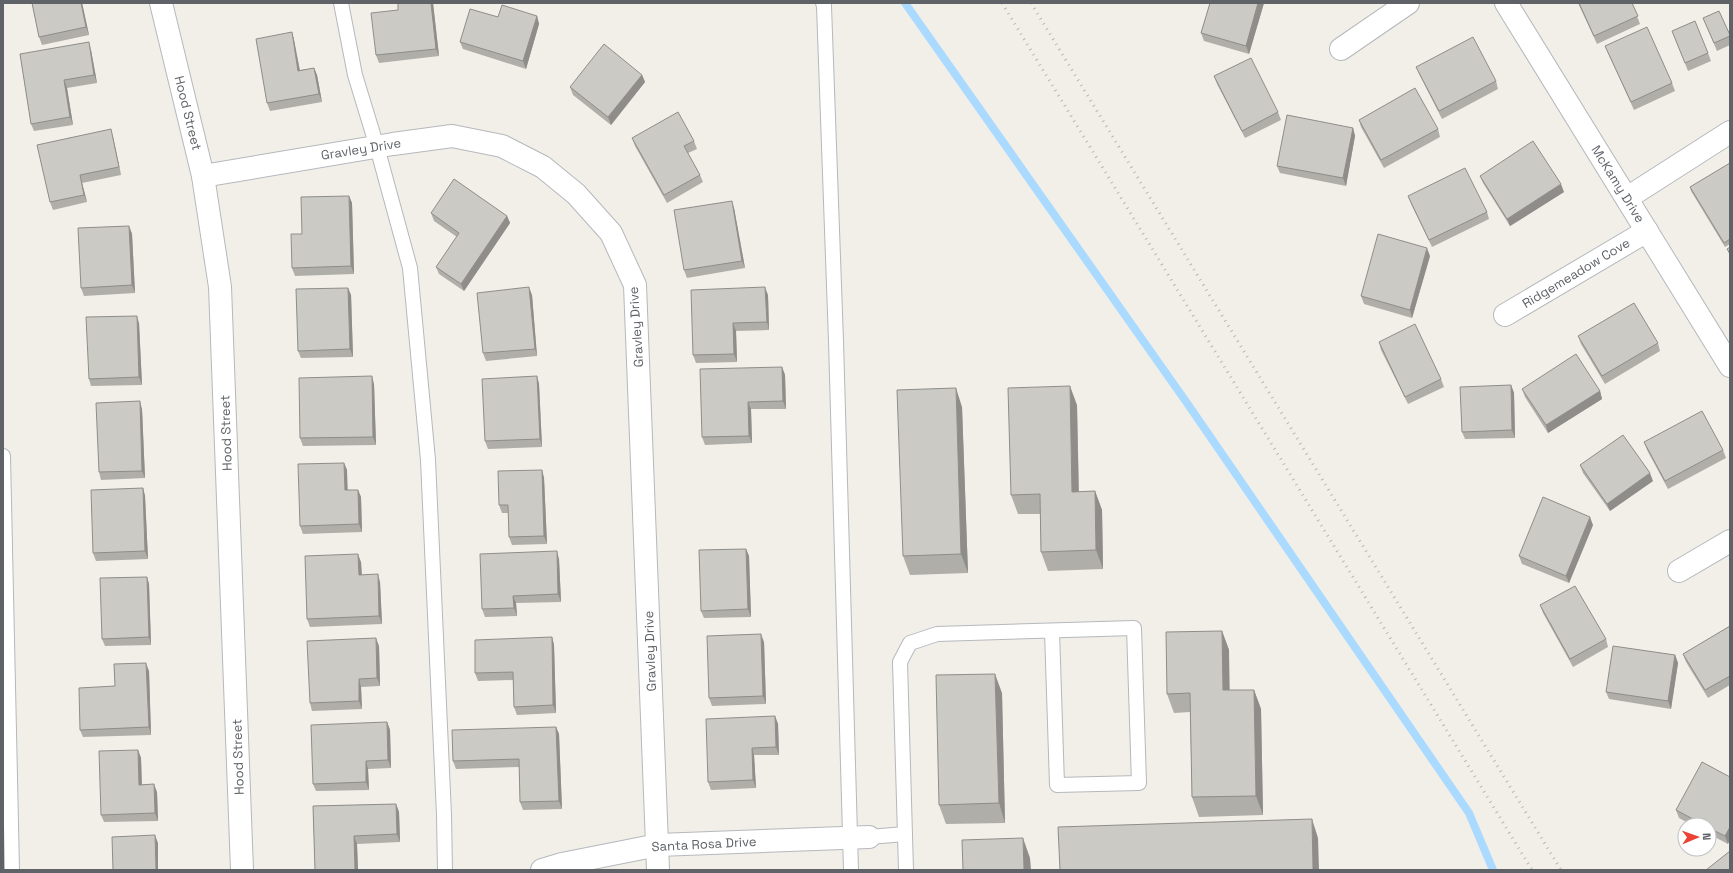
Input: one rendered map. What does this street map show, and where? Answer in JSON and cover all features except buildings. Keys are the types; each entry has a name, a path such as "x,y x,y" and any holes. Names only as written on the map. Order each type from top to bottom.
{"street":[{"name":"Hood Street","path":"161,3 203,176 220,287 242,870"},
{"path":"1341,49 1408,3"},
{"name":"McKamy Drive","path":"1506,3 1730,366"},
{"path":"1627,198 1730,132"},
{"name":"Gravley Drive","path":"203,176 452,136 502,146 543,167 576,194 611,233 635,286 658,870"},
{"name":"Ridgemeadow Cove","path":"1505,315 1647,231"},
{"path":"1680,572 1730,541"},
{"name":"Santa Rosa Drive","path":"542,870 562,864 658,845 859,837"}],"lane":[{"path":"341,3 355,75 377,147 410,268 427,452 444,815 445,870"},
{"path":"823,3 836,333 859,837 851,870"},
{"path":"3,456 12,870"},
{"path":"906,870 900,662 910,643 936,634 1134,628 1139,783 1057,785 1052,631"},
{"path":"859,837 905,834"}],"waterway":[{"path":"905,3 1187,403 1469,813 1493,870"}],"railway":[{"path":"1002,3 1532,870"},
{"path":"1031,3 1561,870"}]}
